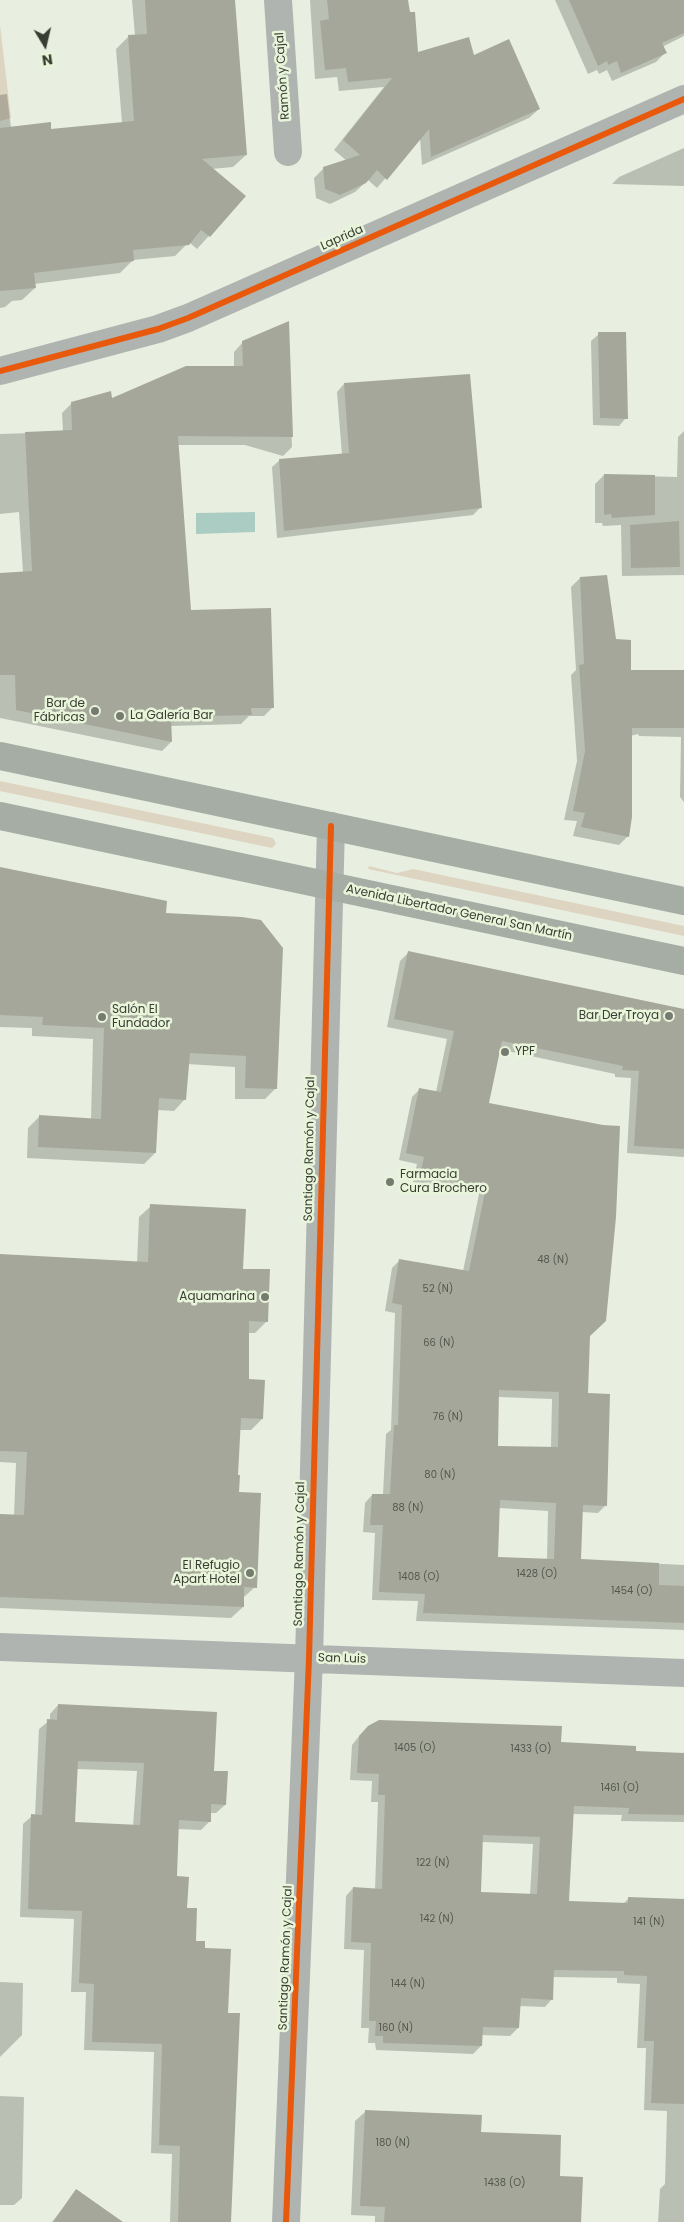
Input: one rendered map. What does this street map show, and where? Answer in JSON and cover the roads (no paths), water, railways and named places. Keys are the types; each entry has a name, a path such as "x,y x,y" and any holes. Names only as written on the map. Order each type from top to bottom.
{"main road":[{"path":"0,756 684,901"},
{"name":"Avenida Libertador General San Martín","path":"0,816 684,961"}],"street":[{"name":"Ramón y Cajal","path":"278,0 288,152"},
{"name":"Laprida","path":"0,371 158,329 188,318 684,99"},
{"path":"329,886 331,826"},
{"name":"Santiago Ramón y Cajal","path":"286,2222 309,1658 329,886"},
{"name":"San Luis","path":"0,1647 684,1673"}],"water":[{"path":"255,512 255,532 196,534 196,513"}],"place":[{"name":"Bar de Fábricas","path":"95,711"},
{"name":"La Galería Bar","path":"120,716"},
{"name":"Bar Der Troya","path":"669,1016"},
{"name":"Salón El Fundador","path":"102,1017"},
{"name":"YPF","path":"505,1052"},
{"name":"Farmacia Cura Brochero","path":"390,1182"},
{"name":"Aquamarina","path":"265,1297"},
{"name":"El Refugio Apart Hotel","path":"250,1573"}]}
